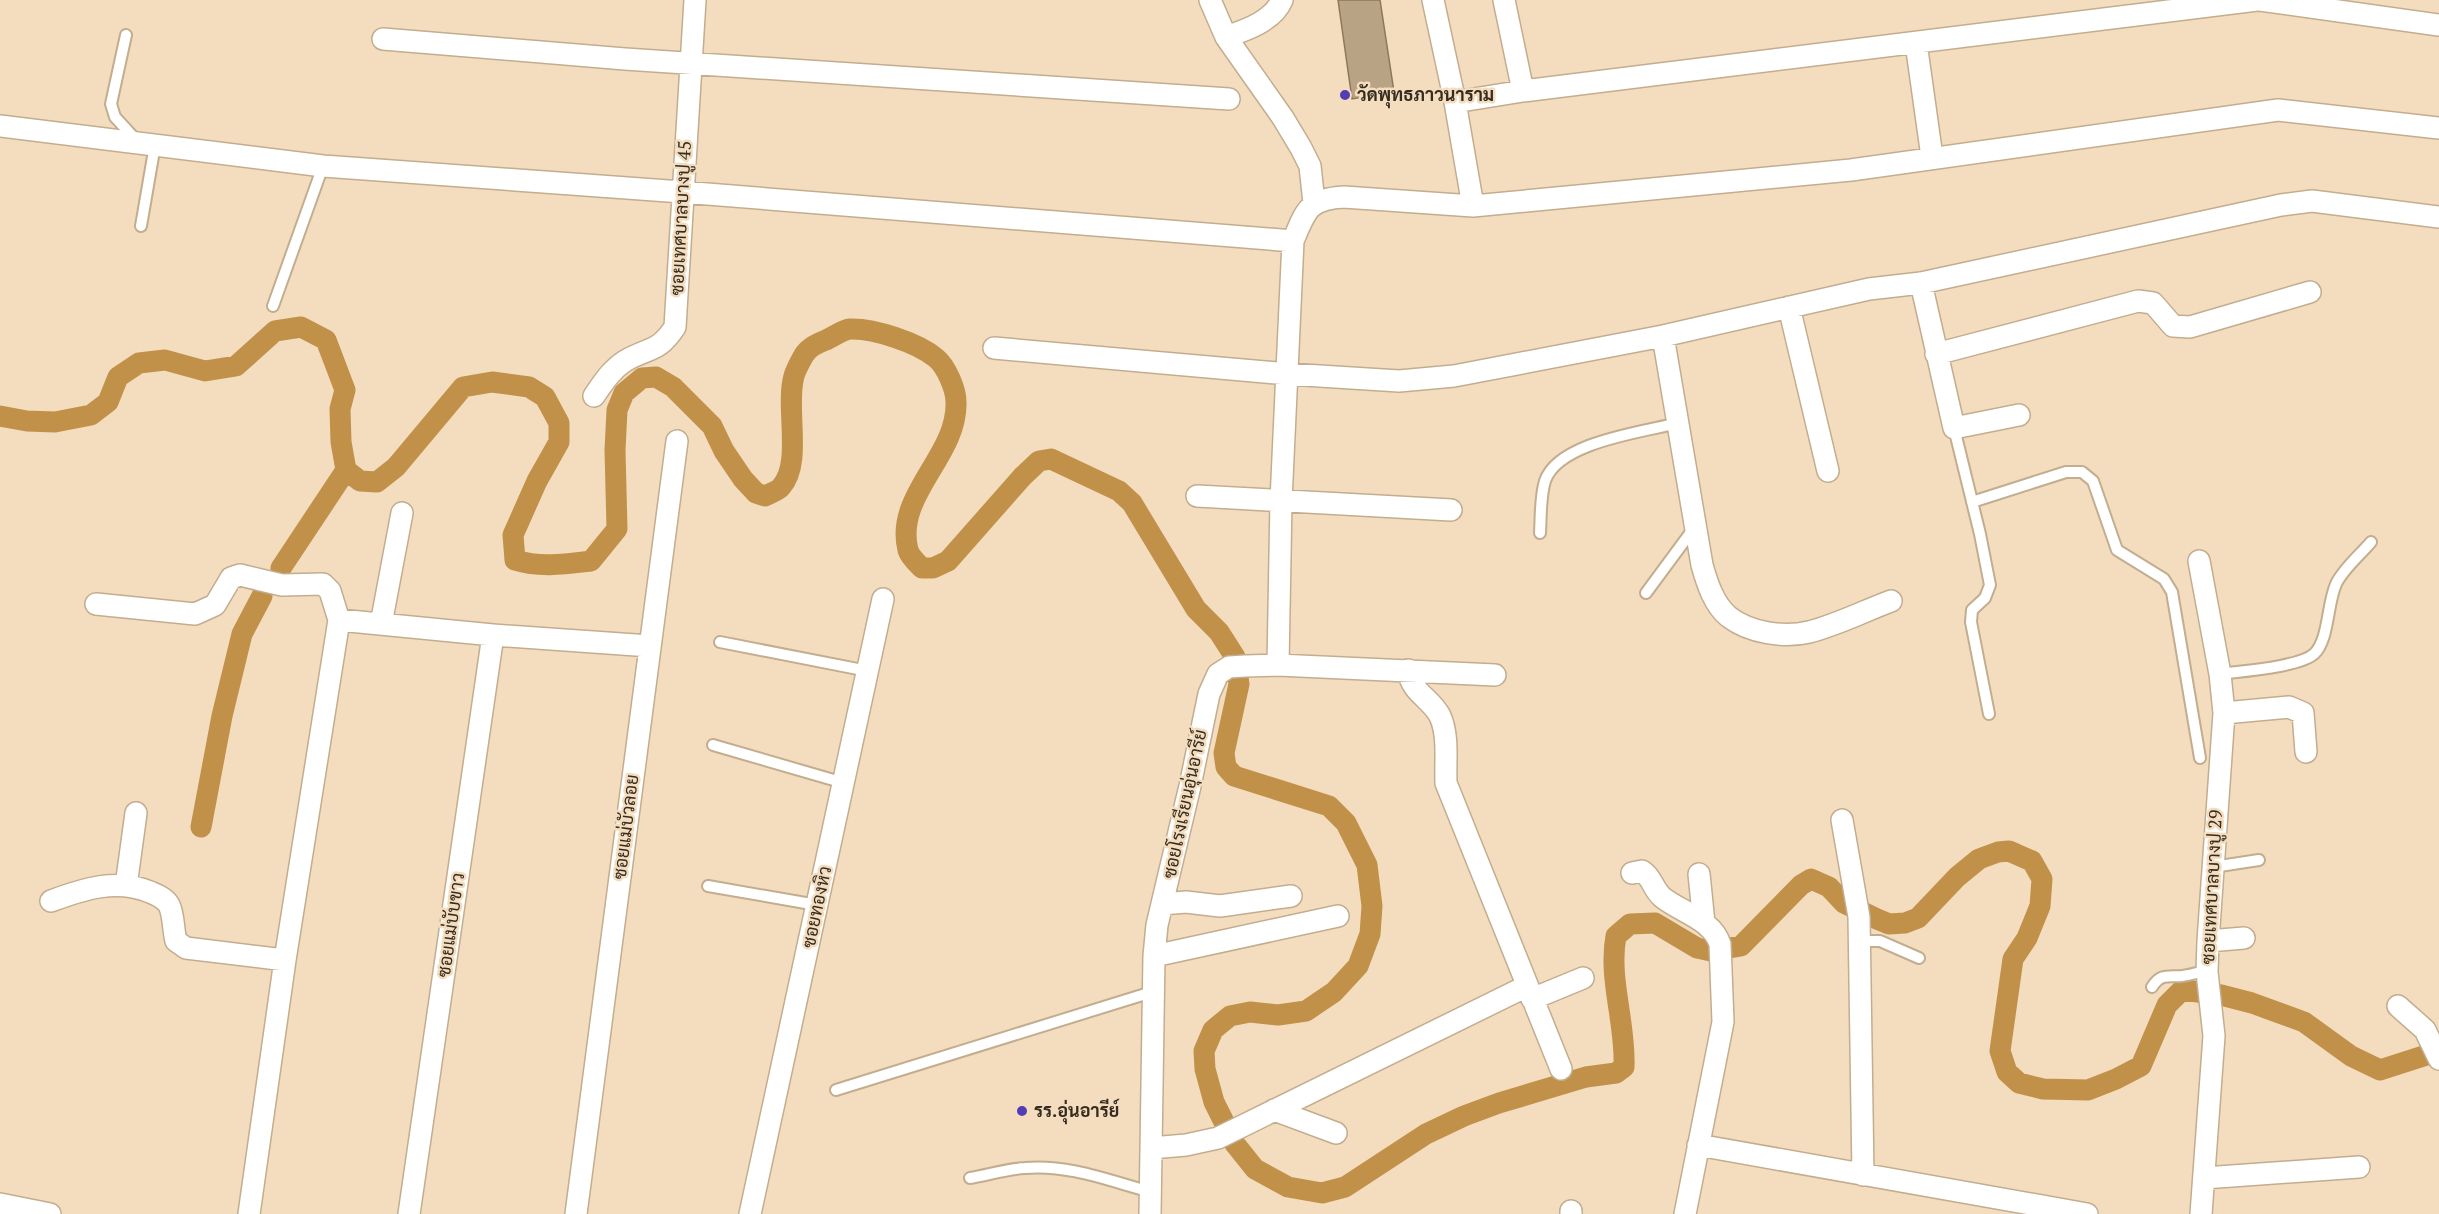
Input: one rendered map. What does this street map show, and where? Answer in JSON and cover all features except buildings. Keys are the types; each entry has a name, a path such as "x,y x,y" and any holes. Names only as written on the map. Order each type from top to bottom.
{"street":[{"name":"ซอยเทศบาลบางปู 45","path":"594,396 610,373 626,361 665,342 675,327 695,0"},
{"path":"1210,0 1226,37 1283,118 1301,148 1311,172 1314,203"},
{"path":"1226,37 1245,31 1266,19 1279,7 1282,0"},
{"path":"1433,0 1455,102 1473,206"},
{"path":"1503,0 1523,91"},
{"path":"1455,102 1523,91 2258,0 2439,25"},
{"path":"383,39 691,64 1229,99"},
{"path":"1916,43 1932,157"},
{"path":"1278,665 1281,501 1293,241 1300,223 1314,203 1327,198 1344,197 1410,204 1473,206 1851,170 2278,110 2439,128"},
{"path":"0,126 323,166 1293,241"},
{"path":"994,348 1288,374 1399,381 1454,376 1664,336 1869,289 1921,283 2281,205 2312,201 2439,218"},
{"path":"1921,283 1954,428 2019,415"},
{"path":"1936,354 2138,301 2153,303 2173,326 2190,327 2310,292"},
{"path":"1789,307 1828,471"},
{"path":"1664,336 1702,565 1709,589 1728,616 1749,627 1776,634 1808,632 1891,601"},
{"name":"ซอยแม่บัวลอย","path":"576,1214 676,441"},
{"path":"1197,496 1451,510"},
{"path":"381,624 402,513"},
{"name":"ซอยเทศบาลบางปู 29","path":"2199,561 2220,674 2224,713 2208,941 2207,972 2214,1036 2201,1214"},
{"path":"96,604 195,614 215,605 231,579 240,575 282,585 322,584 330,591 339,620 285,960 249,1214"},
{"name":"ซอยทองหิว","path":"750,1214 884,599"},
{"path":"339,620 494,635 650,646"},
{"name":"ซอยแม่บับขาว","path":"409,1214 494,635"},
{"name":"ซอยโรงเรียนอุ่นอารีย์","path":"1150,1214 1154,956 1162,904 1209,694 1218,674 1237,667 1278,665 1495,675"},
{"path":"1408,670 1413,686 1439,716 1444,733 1446,783 1561,1069"},
{"path":"2224,713 2289,707 2303,713 2306,752"},
{"path":"126,886 136,813"},
{"path":"1842,820 1858,908 1861,941 1863,1174"},
{"path":"1632,873 1642,871 1648,875 1655,890 1663,898 1704,923 1718,936 1723,1022 1685,1214"},
{"path":"1699,874 1704,923"},
{"path":"51,901 98,887 126,886 142,889 158,895 168,904 176,941 186,948 285,960"},
{"path":"1162,904 1186,902 1220,906 1292,896"},
{"path":"1154,956 1338,916"},
{"path":"2208,941 2244,938"},
{"path":"1151,1148 1186,1145 1227,1134 1530,992 1583,978"},
{"path":"2398,1006 2425,1030 2438,1056"},
{"path":"1274,1110 1336,1133"},
{"path":"1698,1145 2060,1212 2086,1214"},
{"path":"2204,1178 2359,1167"},
{"path":"0,1204 50,1214"}],"lane":[{"path":"126,34 111,104 115,117 147,144 141,226"},
{"path":"273,306 323,166"},
{"path":"1540,533 1545,480 1557,464 1575,451 1598,443 1678,423"},
{"path":"1954,428 1990,585 1985,598 1972,610 1971,622 1989,714"},
{"path":"1972,502 2066,472 2082,472 2093,481 2117,550 2164,579 2172,592 2200,758"},
{"path":"1646,593 1696,525"},
{"path":"2220,674 2301,662 2316,653 2324,635 2330,599 2337,581 2372,542"},
{"path":"720,642 868,671"},
{"path":"713,745 844,783"},
{"path":"2212,867 2259,860"},
{"path":"708,886 817,905"},
{"path":"1861,941 1880,941 1919,958"},
{"path":"2152,987 2159,977 2169,974 2180,976 2207,972"},
{"path":"836,1090 1152,992"},
{"path":"970,1178 1024,1168 1058,1168 1082,1172 1151,1192"}],"waterway":[{"path":"0,416 27,421 55,422 91,415 108,402 118,377 139,363 165,360 205,371 236,366 275,331 301,327 326,340 345,390 340,409 341,442 346,470 360,481 377,482 396,467 463,387 492,382 529,387 545,397 559,423 559,442 537,481 513,535 515,560 543,565 563,564 591,561 617,529 615,450 617,410 624,393 642,378 656,377 673,387 712,426 724,451 743,479 756,493 765,496 780,488 788,477 792,450 791,403 794,376 808,350 841,332 860,329 907,342 928,352 940,362 947,372 956,402 954,422 947,440 910,511 906,530 908,550 914,560 922,568 933,568 948,561 1039,461 1051,459 1119,491 1132,503 1196,609 1219,632 1235,657 1239,684 1224,753 1226,767 1234,776 1329,806 1346,823 1367,865 1372,906 1370,934 1358,966 1334,992 1306,1011 1278,1015 1250,1012 1230,1016 1213,1030 1204,1051 1205,1069 1214,1102 1235,1144 1255,1169 1288,1187 1322,1193 1345,1187 1426,1134 1464,1116 1586,1077 1616,1073 1624,1067 1614,952 1616,936 1630,924 1655,923 1697,948 1711,951 1741,946 1801,885 1811,879 1829,887 1844,903 1877,919 1889,924 1905,923 1918,918 1957,877 1979,859 1998,852 2009,851 2032,861 2042,879 2040,906 2027,938 2013,959 2000,1051 2007,1072 2019,1083 2043,1089 2088,1090 2141,1066 2167,1005 2182,990 2221,995 2252,1003 2304,1022 2351,1056 2380,1070 2439,1051"},
{"path":"281,568 346,470"},
{"path":"201,827 222,716 242,634 262,596"}],"place":[{"name":"วัดพุทธภาวนาราม","path":"1345,95"},
{"name":"รร.อุ่นอารีย์","path":"1022,1111"}]}
